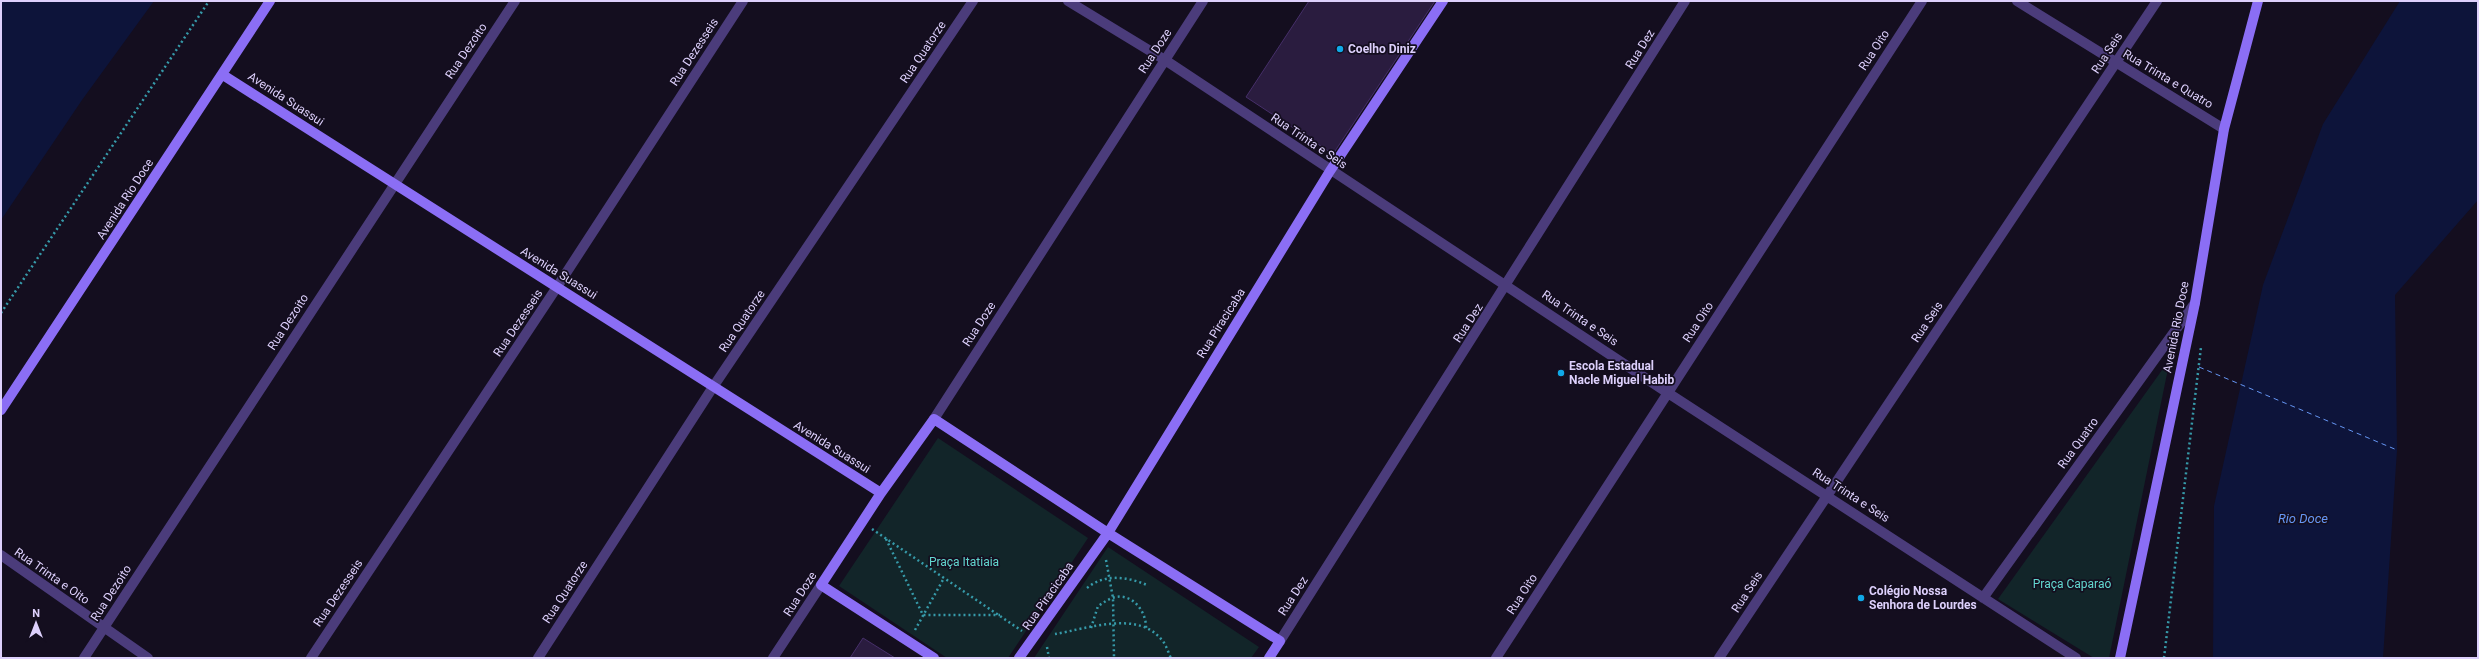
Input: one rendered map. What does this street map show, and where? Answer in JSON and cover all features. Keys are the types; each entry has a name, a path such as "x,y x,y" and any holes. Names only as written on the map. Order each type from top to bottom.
{"street":[{"name":"Avenida Rio Doce","path":"1,410 223,75 270,1"},
{"name":"Rua Dezoito","path":"84,658 394,184 516,1"},
{"name":"Rua Dezesseis","path":"311,658 557,288 743,1"},
{"name":"Rua Quatorze","path":"538,658 714,387 972,1"},
{"name":"Rua Trinta e Seis","path":"1068,1 1165,60 1330,171 2076,658"},
{"name":"Rua Doze","path":"774,658 862,522 934,419 1203,1"},
{"name":"Rua Piracicaba","path":"1020,658 1108,533 1330,171 1443,1"},
{"name":"Rua Dez","path":"1269,658 1507,286 1685,1"},
{"name":"Rua Oito","path":"1496,658 1922,1"},
{"name":"Rua Trinta e Quatro","path":"2017,1 2224,128"},
{"name":"Rua Seis","path":"1719,658 2157,1"},
{"name":"Avenida Rio Doce","path":"2120,658 2195,303 2224,128 2258,1"},
{"name":"Avenida Suassui","path":"223,75 881,494"},
{"name":"Rua Quatro","path":"1983,598 2195,303"},
{"path":"934,419 1108,533 1280,641"},
{"name":"Rua Trinta e Oito","path":"1,555 103,628 148,658"},
{"path":"821,585 934,658"}],"path":[{"path":"1,313 209,1"},
{"path":"2164,658 2202,343"},
{"path":"862,522 1034,638"},
{"path":"886,538 923,615"},
{"path":"1106,557 1113,598 1115,623 1113,646 1114,658"},
{"path":"908,641 944,578"},
{"path":"1085,590 1109,578 1134,580 1147,585"},
{"path":"1091,628 1098,606 1113,598 1135,602 1146,619 1146,629"},
{"path":"923,615 1000,615"},
{"path":"1055,634 1115,623 1135,624 1161,638 1172,658"},
{"path":"1046,647 1049,658"}],"green space":[{"name":"Praça Caparaó","path":"2170,359 2109,658 2094,658 1998,599"},
{"name":"Praça Itatiaia","path":"938,438 1088,538 1008,658 947,658 839,586"},
{"path":"1108,547 1259,647 1251,658 1034,658"}],"water":[{"path":"1,1 154,1 82,100 1,220"},
{"name":"Rio Doce","path":"2400,1 2478,1 2478,200 2395,295 2397,450 2383,658 2213,658 2214,506 2263,285 2323,124"}],"building":[{"name":"Coelho Diniz","path":"1309,1 1435,1 1333,154 1246,97"},
{"path":"863,638 895,658 850,658"}],"ferry route":[{"path":"2199,367 2397,450"}],"place":[{"name":"Coelho Diniz","path":"1340,49"},
{"name":"Escola Estadual Nacle Miguel Habib","path":"1561,373"},
{"name":"Colégio Nossa Senhora de Lourdes","path":"1861,598"}]}
